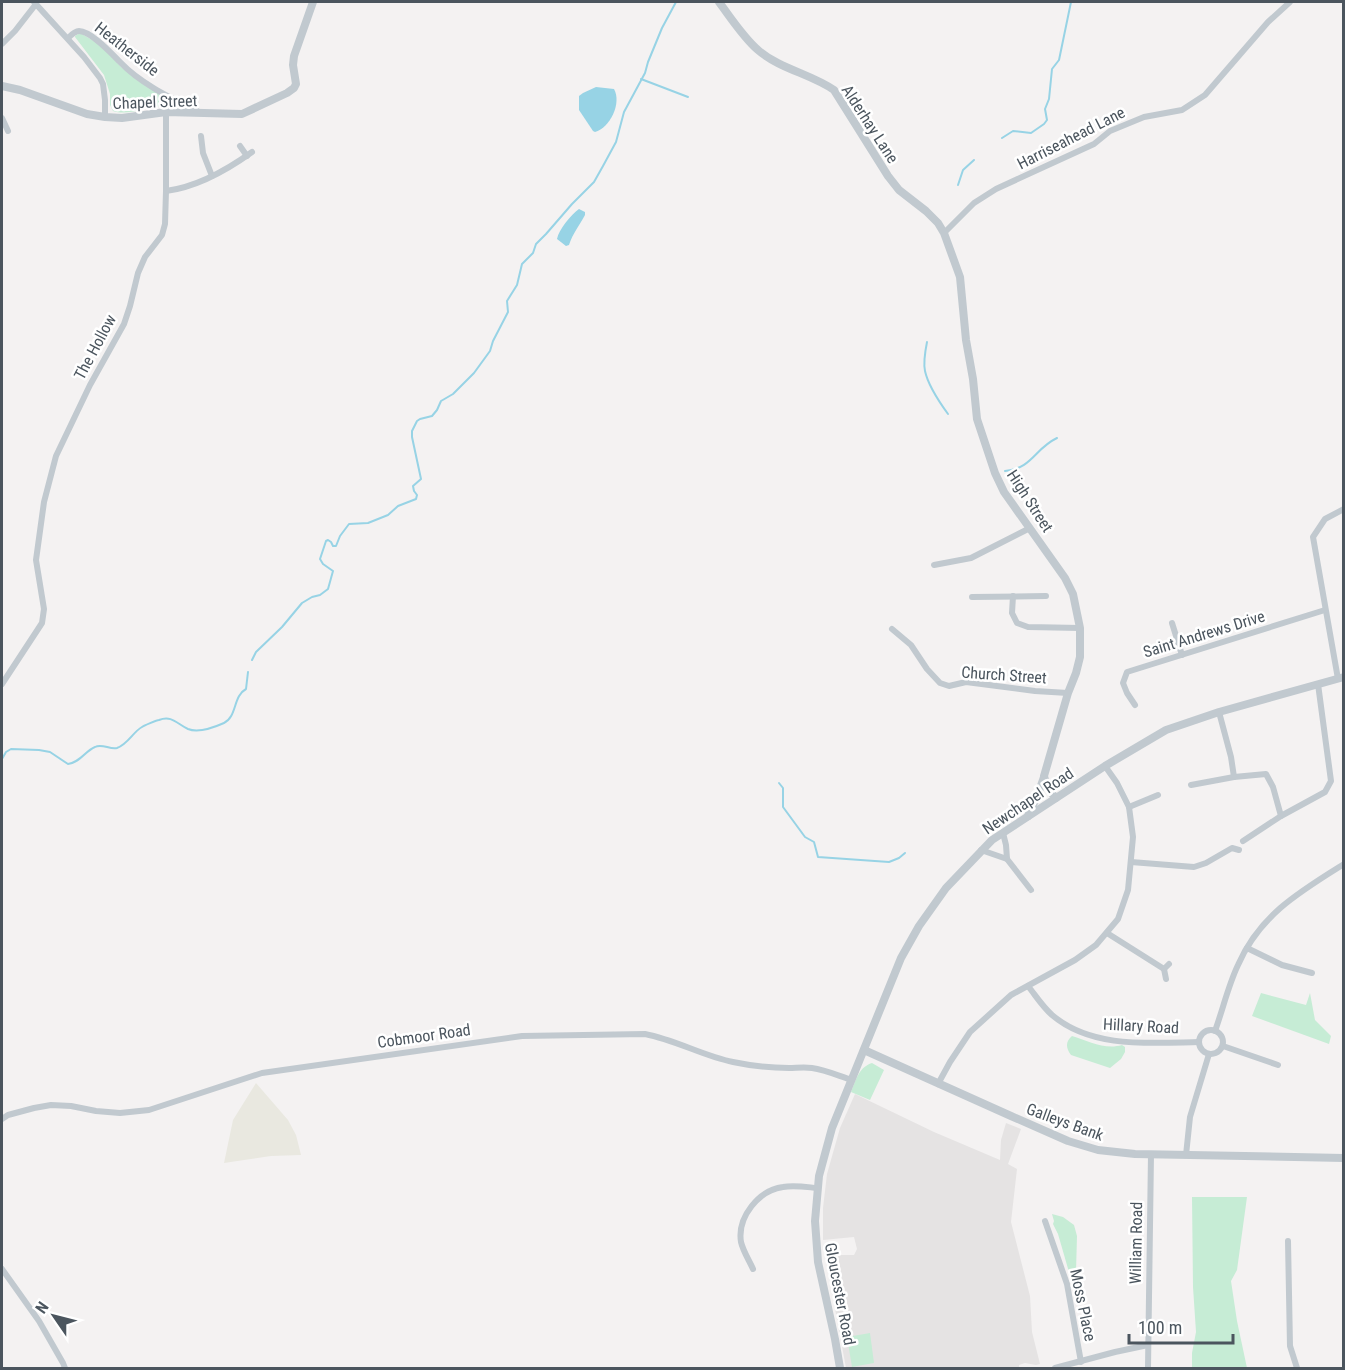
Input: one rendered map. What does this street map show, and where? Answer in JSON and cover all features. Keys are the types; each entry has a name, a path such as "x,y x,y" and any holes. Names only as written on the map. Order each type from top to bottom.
{"street":[{"name":"Chapel Street","path":"2,86 21,90 87,114 105,117 123,118 166,112 242,114 294,88 296,84 294,56 313,2"},
{"name":"Alderhay Lane","path":"719,2 758,50 834,90 898,190 926,211 939,223 944,232"},
{"name":"Harriseahead Lane","path":"944,232 974,203 996,189 1094,144 1110,131 1144,117 1182,110 1205,94 1268,22 1290,2"},
{"path":"2,44 15,31 35,3 68,38 100,78 104,92 105,117"},
{"name":"Heatherside","path":"68,38 82,31 108,49 118,61 143,81 202,114"},
{"name":"The Hollow","path":"2,684 42,623 44,609 36,560 44,502 56,456 90,385 124,324 145,256 162,234 165,225 166,112"},
{"path":"2,118 8,130"},
{"path":"201,136 203,153 212,176"},
{"path":"166,191 181,189 238,162 249,154 240,146"},
{"name":"High Street","path":"944,232 960,277 976,419 1004,492 1069,585 1080,628 1080,657 1076,673 1038,794 1027,817"},
{"path":"1341,678 1325,610 1313,537 1325,519 1344,509"},
{"path":"934,566 970,558 1029,528"},
{"path":"1013,596 1012,613 1017,622 1028,627 1080,628"},
{"path":"972,597 1046,596"},
{"name":"Saint Andrews Drive","path":"1135,705 1123,683 1126,672 1325,610"},
{"path":"1172,623 1182,655"},
{"name":"Church Street","path":"892,629 911,645 927,669 940,683 949,686 966,682 1068,693"},
{"name":"Newchapel Road","path":"817,1188 825,1148 832,1128 909,942 946,888 981,850 1105,766 1166,730 1219,712 1341,678"},
{"path":"1243,841 1281,816 1325,792 1331,782 1318,684"},
{"path":"1219,712 1234,777"},
{"path":"938,1084 970,1032 1011,995 1076,960 1096,945 1118,919 1128,890 1132,837 1129,807 1105,766"},
{"path":"1191,785 1266,774 1273,787 1281,816"},
{"path":"1044,776 1046,784 1056,798"},
{"path":"1129,807 1158,795"},
{"path":"1003,833 1007,859"},
{"path":"1131,862 1194,867 1233,848 1239,850"},
{"path":"981,850 1007,859 1031,890"},
{"path":"1215,1031 1231,981 1259,929 1287,902 1344,864"},
{"path":"1107,933 1166,966 1166,979"},
{"path":"1247,948 1282,965 1312,973"},
{"name":"Hillary Road","path":"1028,986 1053,1016 1085,1034 1110,1040 1134,1042 1199,1042"},
{"path":"1215,1031 1222,1037 1223,1046 1219,1052 1209,1054 1202,1050 1199,1042 1204,1032 1215,1031"},
{"name":"Cobmoor Road","path":"2,1119 25,1110 51,1106 71,1106 120,1113 149,1110 262,1073 522,1036 645,1034 676,1042 707,1056 731,1062 759,1067 811,1068 852,1080"},
{"path":"1223,1046 1278,1065"},
{"name":"Galleys Bank","path":"864,1050 1068,1141 1098,1150 1135,1154 1344,1158"},
{"path":"1186,1155 1190,1117 1209,1054"},
{"name":"William Road","path":"1148,1368 1151,1154"},
{"path":"753,1271 741,1241 742,1226 746,1215 757,1199 782,1187 817,1188"},
{"name":"Gloucester Road","path":"817,1188 814,1221 818,1262 840,1368"},
{"name":"Moss Place","path":"1045,1221 1067,1284 1081,1362"},
{"path":"1288,1241 1290,1346 1297,1368"},
{"path":"2,1269 39,1321 65,1368"},
{"path":"1055,1368 1114,1352 1148,1346"}],"shaded area":[{"path":"256,1083 288,1120 296,1135 301,1155 271,1156 224,1163 233,1120"},
{"path":"855,1094 934,1132 1000,1160 1001,1140 1006,1123 1021,1129 1008,1164 1017,1169 1011,1222 1030,1296 1032,1332 1040,1364 1025,1363 1019,1365 1019,1368 846,1368 833,1298 832,1266 834,1263 832,1255 854,1255 857,1249 854,1237 823,1240 823,1208 827,1174 840,1128"}],"green space":[{"path":"80,33 101,45 121,67 188,108 171,105 128,112 113,111 104,75 75,37"},
{"path":"1261,993 1306,1005 1310,993 1315,1020 1331,1036 1329,1044 1252,1016"},
{"path":"1072,1036 1103,1046 1122,1045 1125,1047 1125,1052 1121,1059 1110,1068 1071,1055 1067,1045"},
{"path":"872,1063 884,1070 870,1100 851,1092 861,1071"},
{"path":"1192,1197 1247,1197 1237,1270 1231,1281 1247,1368 1192,1368 1196,1332"},
{"path":"1052,1214 1063,1217 1074,1225 1077,1236 1076,1272 1071,1279 1053,1224"},
{"path":"870,1333 874,1363 852,1367 847,1337"}],"water":[{"path":"596,87 614,89 617,101 610,120 595,132 579,110 579,96"},
{"path":"579,209 585,212 585,215 569,245 566,246 557,239 558,235 566,222"}],"waterway":[{"path":"252,660 256,652 282,627 302,603 328,589 333,571 320,559 326,541 336,546 349,524 368,523 416,499 417,495 413,486 421,479 412,431 417,421 432,416 441,401 453,394 474,373 490,351 508,312 507,301 517,285 522,264 533,253 536,244 594,182 616,142 624,112 645,73 662,28 676,2"},
{"path":"1002,138 1013,131 1031,133 1047,120 1045,109 1049,99 1052,69 1059,60 1071,2"},
{"path":"641,79 688,97"},
{"path":"958,185 963,170 974,160"},
{"path":"927,342 924,368 935,394 948,414"},
{"path":"1005,471 1022,466 1049,442 1057,438"},
{"path":"2,759 11,749 39,750 50,752 68,764 98,746 117,748 142,727 164,719 171,719 192,730 216,726 224,723 231,716 239,696 246,689 248,672"},
{"path":"779,783 783,788 783,807 805,837 814,842 818,857 889,862 905,853"}]}
